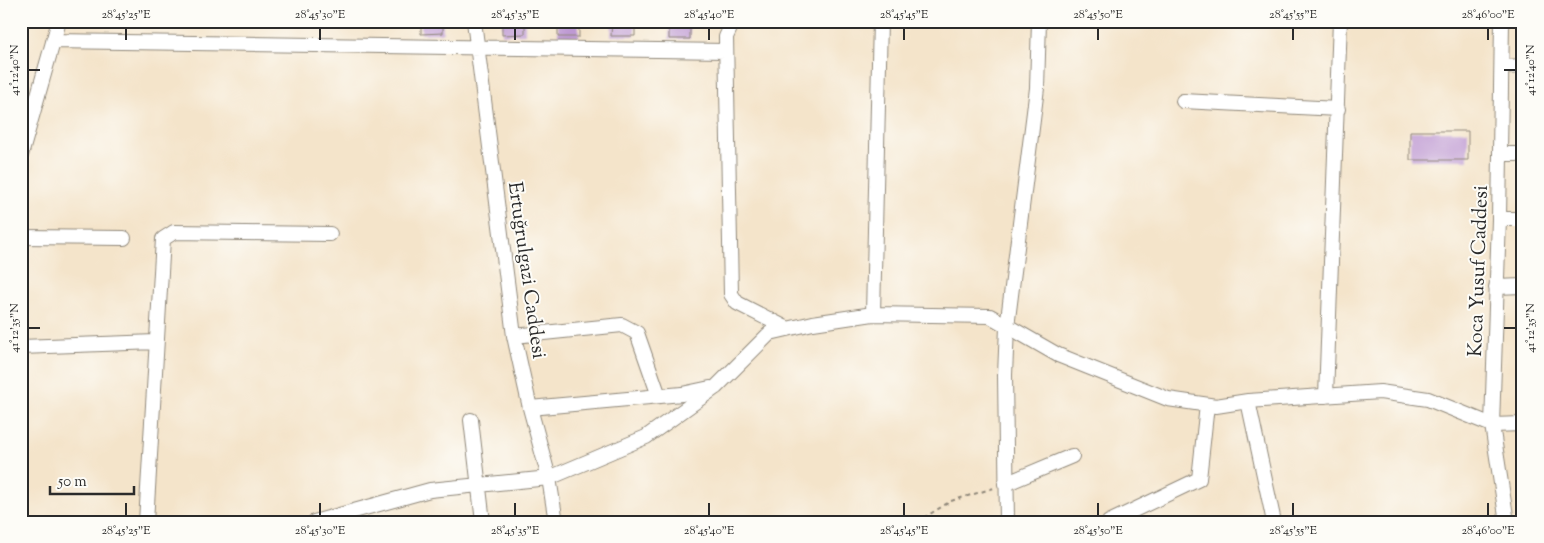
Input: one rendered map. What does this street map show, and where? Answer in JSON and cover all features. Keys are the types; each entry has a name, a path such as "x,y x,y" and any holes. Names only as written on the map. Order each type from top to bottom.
{"street":[{"path":"21,155 59,21"},
{"name":"Ertuğrulgazi Caddesi","path":"474,21 514,336 530,408 549,478 556,522"},
{"path":"737,21 732,24 726,36 731,294 737,303 788,329"},
{"path":"873,314 880,21"},
{"path":"1007,522 1005,375 1007,327 1036,88 1039,21"},
{"path":"1326,396 1329,270 1338,109 1340,21"},
{"name":"Koca Yusuf Caddesi","path":"1502,21 1500,219 1492,425 1507,522"},
{"path":"53,41 726,51"},
{"path":"1503,67 1523,66"},
{"path":"1183,101 1338,109"},
{"path":"1501,154 1523,154"},
{"path":"1500,219 1523,219"},
{"path":"146,522 161,243 169,233 330,234"},
{"path":"21,237 124,238"},
{"path":"1496,287 1523,286"},
{"path":"314,522 430,490 549,478 646,437 716,387 770,333 873,314 990,316 1058,355 1168,399 1216,406 1248,401 1380,392 1428,399 1492,425 1523,424"},
{"path":"514,336 622,325 638,333 659,396"},
{"path":"21,346 156,342"},
{"path":"530,408 659,396 716,387"},
{"path":"1248,401 1274,522"},
{"path":"1109,522 1199,480 1207,405"},
{"path":"471,420 482,522"},
{"path":"1005,484 1072,456"},
{"path":"21,518 22,522"}],"path":[{"path":"917,522 951,501 1005,484"}],"building":[{"path":"421,21 443,21 443,33 421,34"},
{"path":"502,21 525,21 525,34 502,35"},
{"path":"558,21 579,21 579,37 558,37"},
{"path":"612,21 635,21 635,36 611,36"},
{"path":"669,21 690,21 690,39 669,39"},
{"path":"1410,131 1468,131 1468,160 1410,160"}]}
